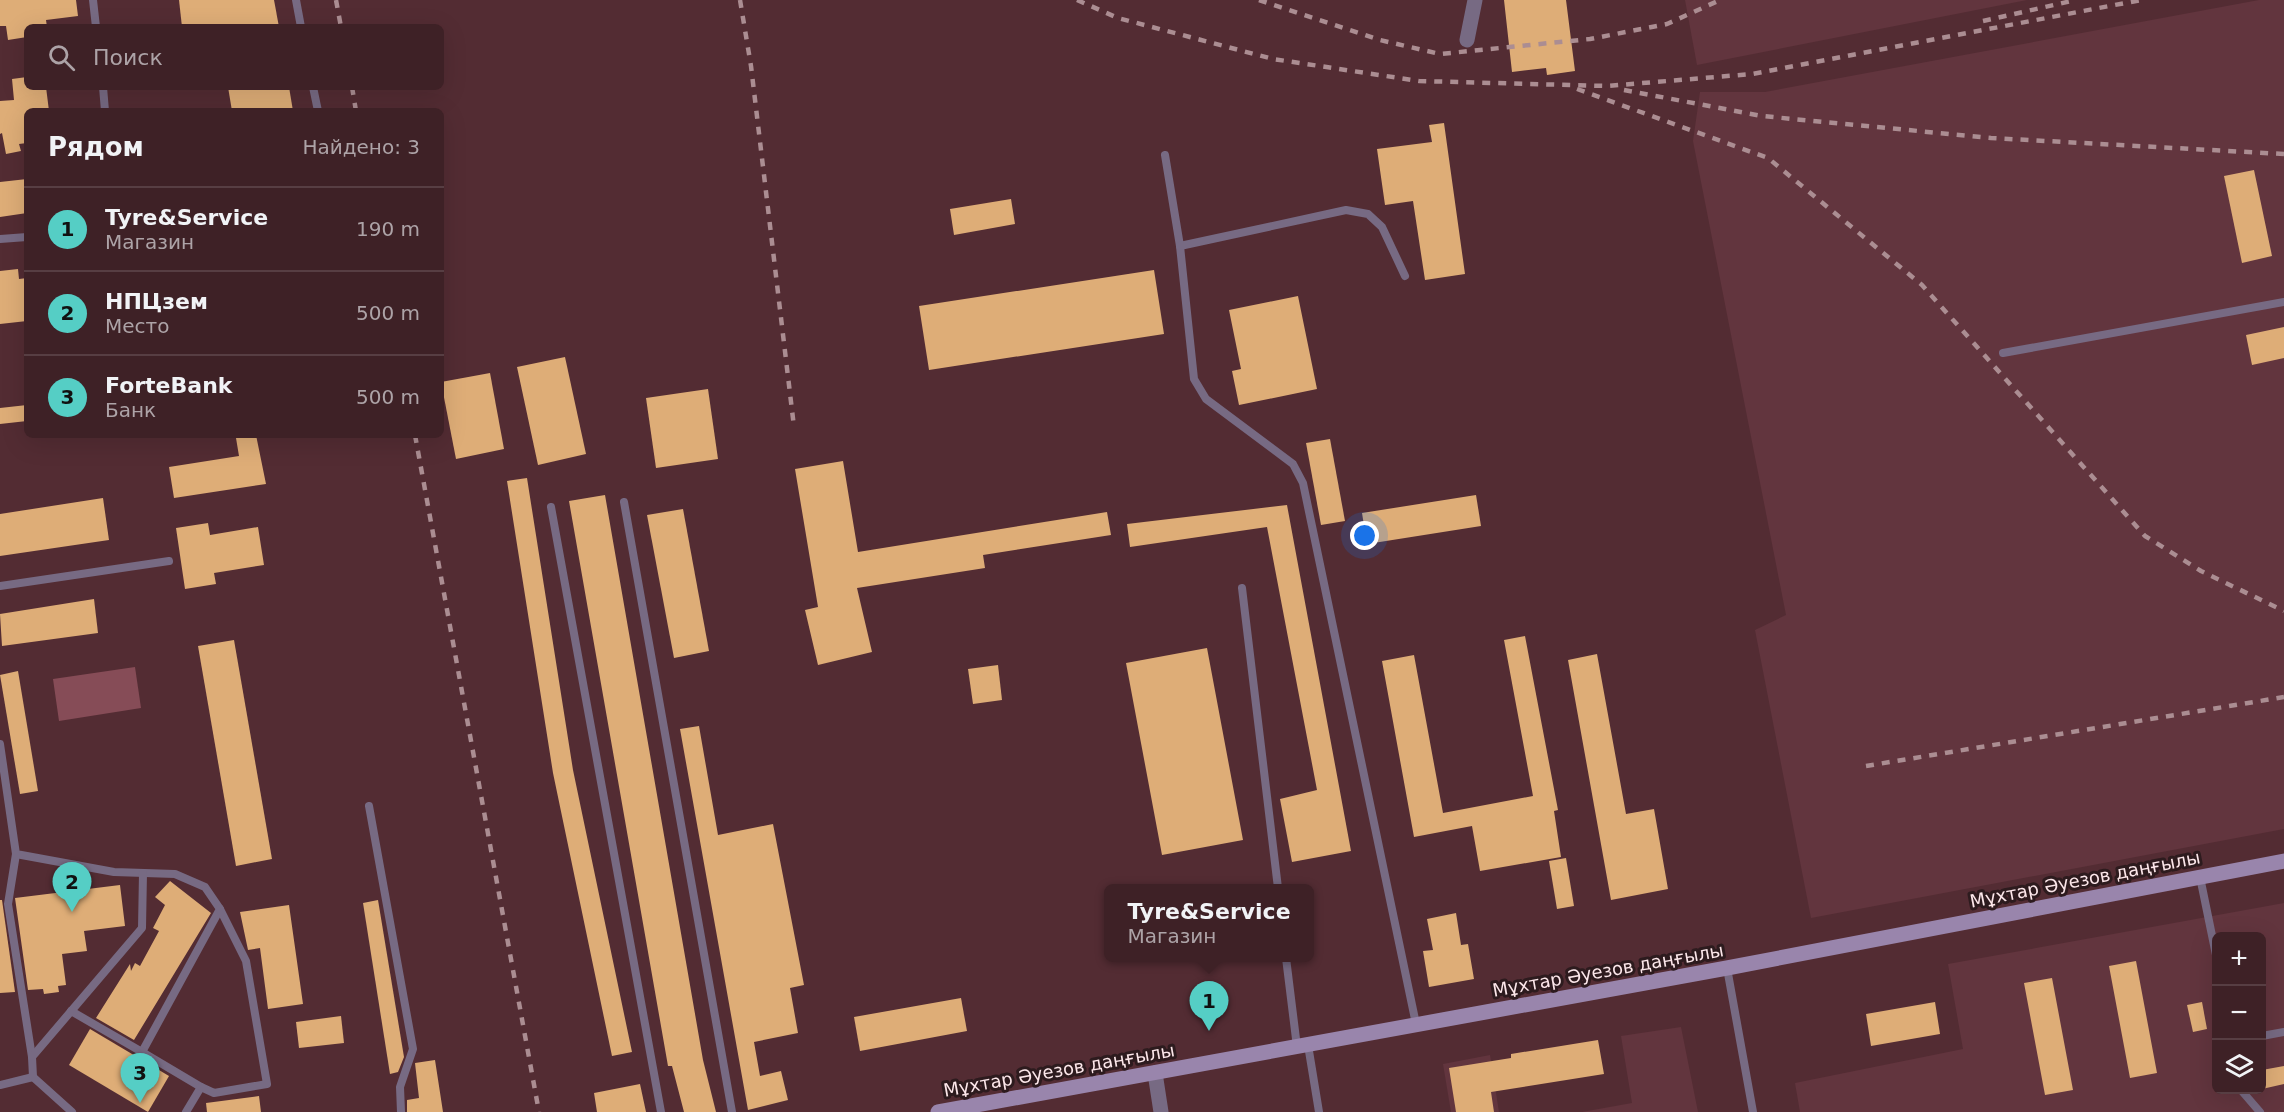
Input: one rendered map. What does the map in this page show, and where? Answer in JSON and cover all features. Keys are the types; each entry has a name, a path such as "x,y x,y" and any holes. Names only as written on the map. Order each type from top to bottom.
{"main road":[{"name":"Мұхтар Әуезов даңғылы","path":"938,1112 1727,968 2284,861"}],"street":[{"path":"1467,40 1475,0"},
{"path":"1155,1073 1161,1112"}],"lane":[{"path":"93,0 96,24"},
{"path":"296,0 300,24"},
{"path":"103,90 105,108"},
{"path":"314,90 317,108"},
{"path":"1165,155 1180,246 1194,379 1206,399 1293,464 1303,483 1416,1024"},
{"path":"1180,246 1346,210 1368,214 1382,227 1405,276"},
{"path":"0,239 24,237"},
{"path":"2003,353 2284,302"},
{"path":"624,502 732,1112"},
{"path":"551,507 661,1112"},
{"path":"0,586 170,561"},
{"path":"1242,588 1278,884"},
{"path":"0,744 16,854 8,904 32,1057 33,1077 72,1112"},
{"path":"369,806 414,1049 400,1087 401,1112"},
{"path":"16,854 114,872 175,874 205,887 220,909 246,961 267,1084 214,1093 71,1011"},
{"path":"32,1057 142,927 143,873"},
{"path":"2200,877 2212,932"},
{"path":"142,1052 220,909"},
{"path":"1287,962 1302,1046 1319,1112"},
{"path":"1727,968 1753,1112"},
{"path":"2266,1035 2284,1032"},
{"path":"0,1084 33,1077"},
{"path":"186,1112 201,1087"},
{"path":"2245,1094 2260,1112"}],"shaded area":[{"path":"1685,0 2027,0 1697,65"},
{"path":"2259,0 2284,0 2284,829 1811,918 1755,630 1786,615 1693,141 1700,92 1765,92"},
{"path":"135,667 141,708 59,721 53,679"},
{"path":"2284,903 2284,1112 1800,1112 1795,1083 1963,1049 1948,964"},
{"path":"1681,1027 1698,1112 1582,1112 1632,1103 1621,1036"},
{"path":"1490,1055 1499,1112 1451,1112 1443,1064"}],"building":[{"path":"0,0 76,0 78,16 46,20 47,24 24,24 24,37 8,40 6,26 0,26"},
{"path":"179,0 274,0 278,24 182,24"},
{"path":"1504,0 1566,0 1575,71 1547,75 1546,68 1512,72"},
{"path":"24,77 24,90 46,90 49,108 24,108 24,143 19,144 21,151 6,154 2,133 0,134 0,101 14,100 12,79"},
{"path":"228,90 290,90 292,108 232,108"},
{"path":"1444,123 1465,274 1425,280 1413,201 1385,205 1377,149 1432,142 1429,125"},
{"path":"2254,170 2272,256 2242,263 2224,176"},
{"path":"24,179 24,213 0,217 0,182"},
{"path":"1011,199 1015,224 954,235 950,209"},
{"path":"18,269 19,279 24,278 24,321 0,324 0,271"},
{"path":"1154,270 1164,334 929,370 919,306"},
{"path":"1298,296 1317,389 1239,405 1232,371 1241,369 1229,310"},
{"path":"2284,327 2284,358 2252,365 2246,335"},
{"path":"565,357 586,454 538,465 517,367"},
{"path":"490,373 504,449 456,459 444,397 444,381"},
{"path":"708,389 718,459 656,468 646,398"},
{"path":"24,405 24,421 0,424 0,408"},
{"path":"236,438 257,438 266,484 174,498 169,467 239,456"},
{"path":"1330,439 1345,521 1321,525 1306,443"},
{"path":"843,461 858,552 1107,512 1111,535 983,555 985,568 857,588 872,652 818,665 805,610 818,607 795,469"},
{"path":"527,478 573,770 632,1052 612,1056 553,773 507,481"},
{"path":"605,495 703,1060 716,1112 684,1112 672,1066 668,1066 569,501"},
{"path":"1476,495 1481,526 1367,544 1362,513"},
{"path":"103,498 109,540 0,556 0,514"},
{"path":"1287,505 1351,851 1292,862 1280,799 1317,790 1267,527 1130,547 1127,524"},
{"path":"683,509 709,651 674,658 647,515"},
{"path":"208,523 210,535 258,527 264,565 214,573 216,584 185,589 176,528"},
{"path":"94,599 98,633 2,646 0,614"},
{"path":"1525,636 1558,810 1554,811 1561,857 1480,871 1472,826 1414,837 1382,661 1414,655 1443,813 1533,796 1504,640"},
{"path":"234,640 272,859 236,866 198,646"},
{"path":"1207,648 1243,840 1162,855 1126,663"},
{"path":"1597,654 1626,814 1654,809 1668,889 1611,900 1568,660"},
{"path":"998,665 1002,700 973,704 968,669"},
{"path":"18,671 38,791 20,794 0,675"},
{"path":"699,726 718,835 773,824 804,985 790,988 798,1033 754,1042 760,1076 781,1071 788,1100 748,1110 680,729"},
{"path":"1566,858 1574,906 1557,909 1549,861"},
{"path":"170,881 211,913 134,1040 96,1018 130,964 131,971 135,963 140,966 159,931 153,928 165,905 155,897"},
{"path":"120,885 125,926 84,931 87,951 62,954 66,985 58,986 59,992 44,994 43,989 28,990 15,898"},
{"path":"0,900 2,900 15,992 0,993"},
{"path":"378,900 404,1057 398,1072 390,1074 363,903"},
{"path":"289,905 303,1004 268,1009 260,948 248,950 240,912"},
{"path":"1456,913 1461,945 1468,944 1474,979 1429,987 1423,951 1433,950 1427,919"},
{"path":"2136,961 2157,1073 2130,1078 2109,966"},
{"path":"2052,978 2073,1090 2045,1095 2024,983"},
{"path":"961,998 967,1031 860,1051 854,1017"},
{"path":"1935,1002 1940,1034 1871,1046 1866,1014"},
{"path":"2202,1002 2207,1029 2193,1032 2187,1005"},
{"path":"341,1016 344,1043 299,1048 296,1022"},
{"path":"90,1029 169,1076 148,1112 69,1065"},
{"path":"1598,1040 1604,1074 1491,1092 1494,1112 1456,1112 1449,1068 1511,1058 1511,1054"},
{"path":"435,1060 443,1112 407,1112 407,1100 419,1098 415,1063"},
{"path":"2284,1066 2284,1084 2266,1088 2266,1069"},
{"path":"640,1084 646,1112 597,1112 594,1093"},
{"path":"259,1096 261,1112 207,1112 206,1103"}],"railway":[{"path":"336,0 340,24"},
{"path":"740,0 751,66 794,427"},
{"path":"1077,0 1118,18 1273,59 1419,81 1607,86 1752,74 2141,0"},
{"path":"1259,0 1380,40 1440,54 1590,39 1667,24 1720,0"},
{"path":"1983,21 2076,0"},
{"path":"1577,89 1768,158 1922,285 2145,536 2201,571 2284,611"},
{"path":"352,90 356,108"},
{"path":"1624,90 1762,116 1991,138 2284,154"},
{"path":"416,438 539,1112"},
{"path":"1866,766 2284,697"}],"place":[{"name":"НПЦзем","path":"72,912"},
{"name":"Tyre&Service","path":"1209,1031"},
{"name":"ForteBank","path":"140,1103"}]}
